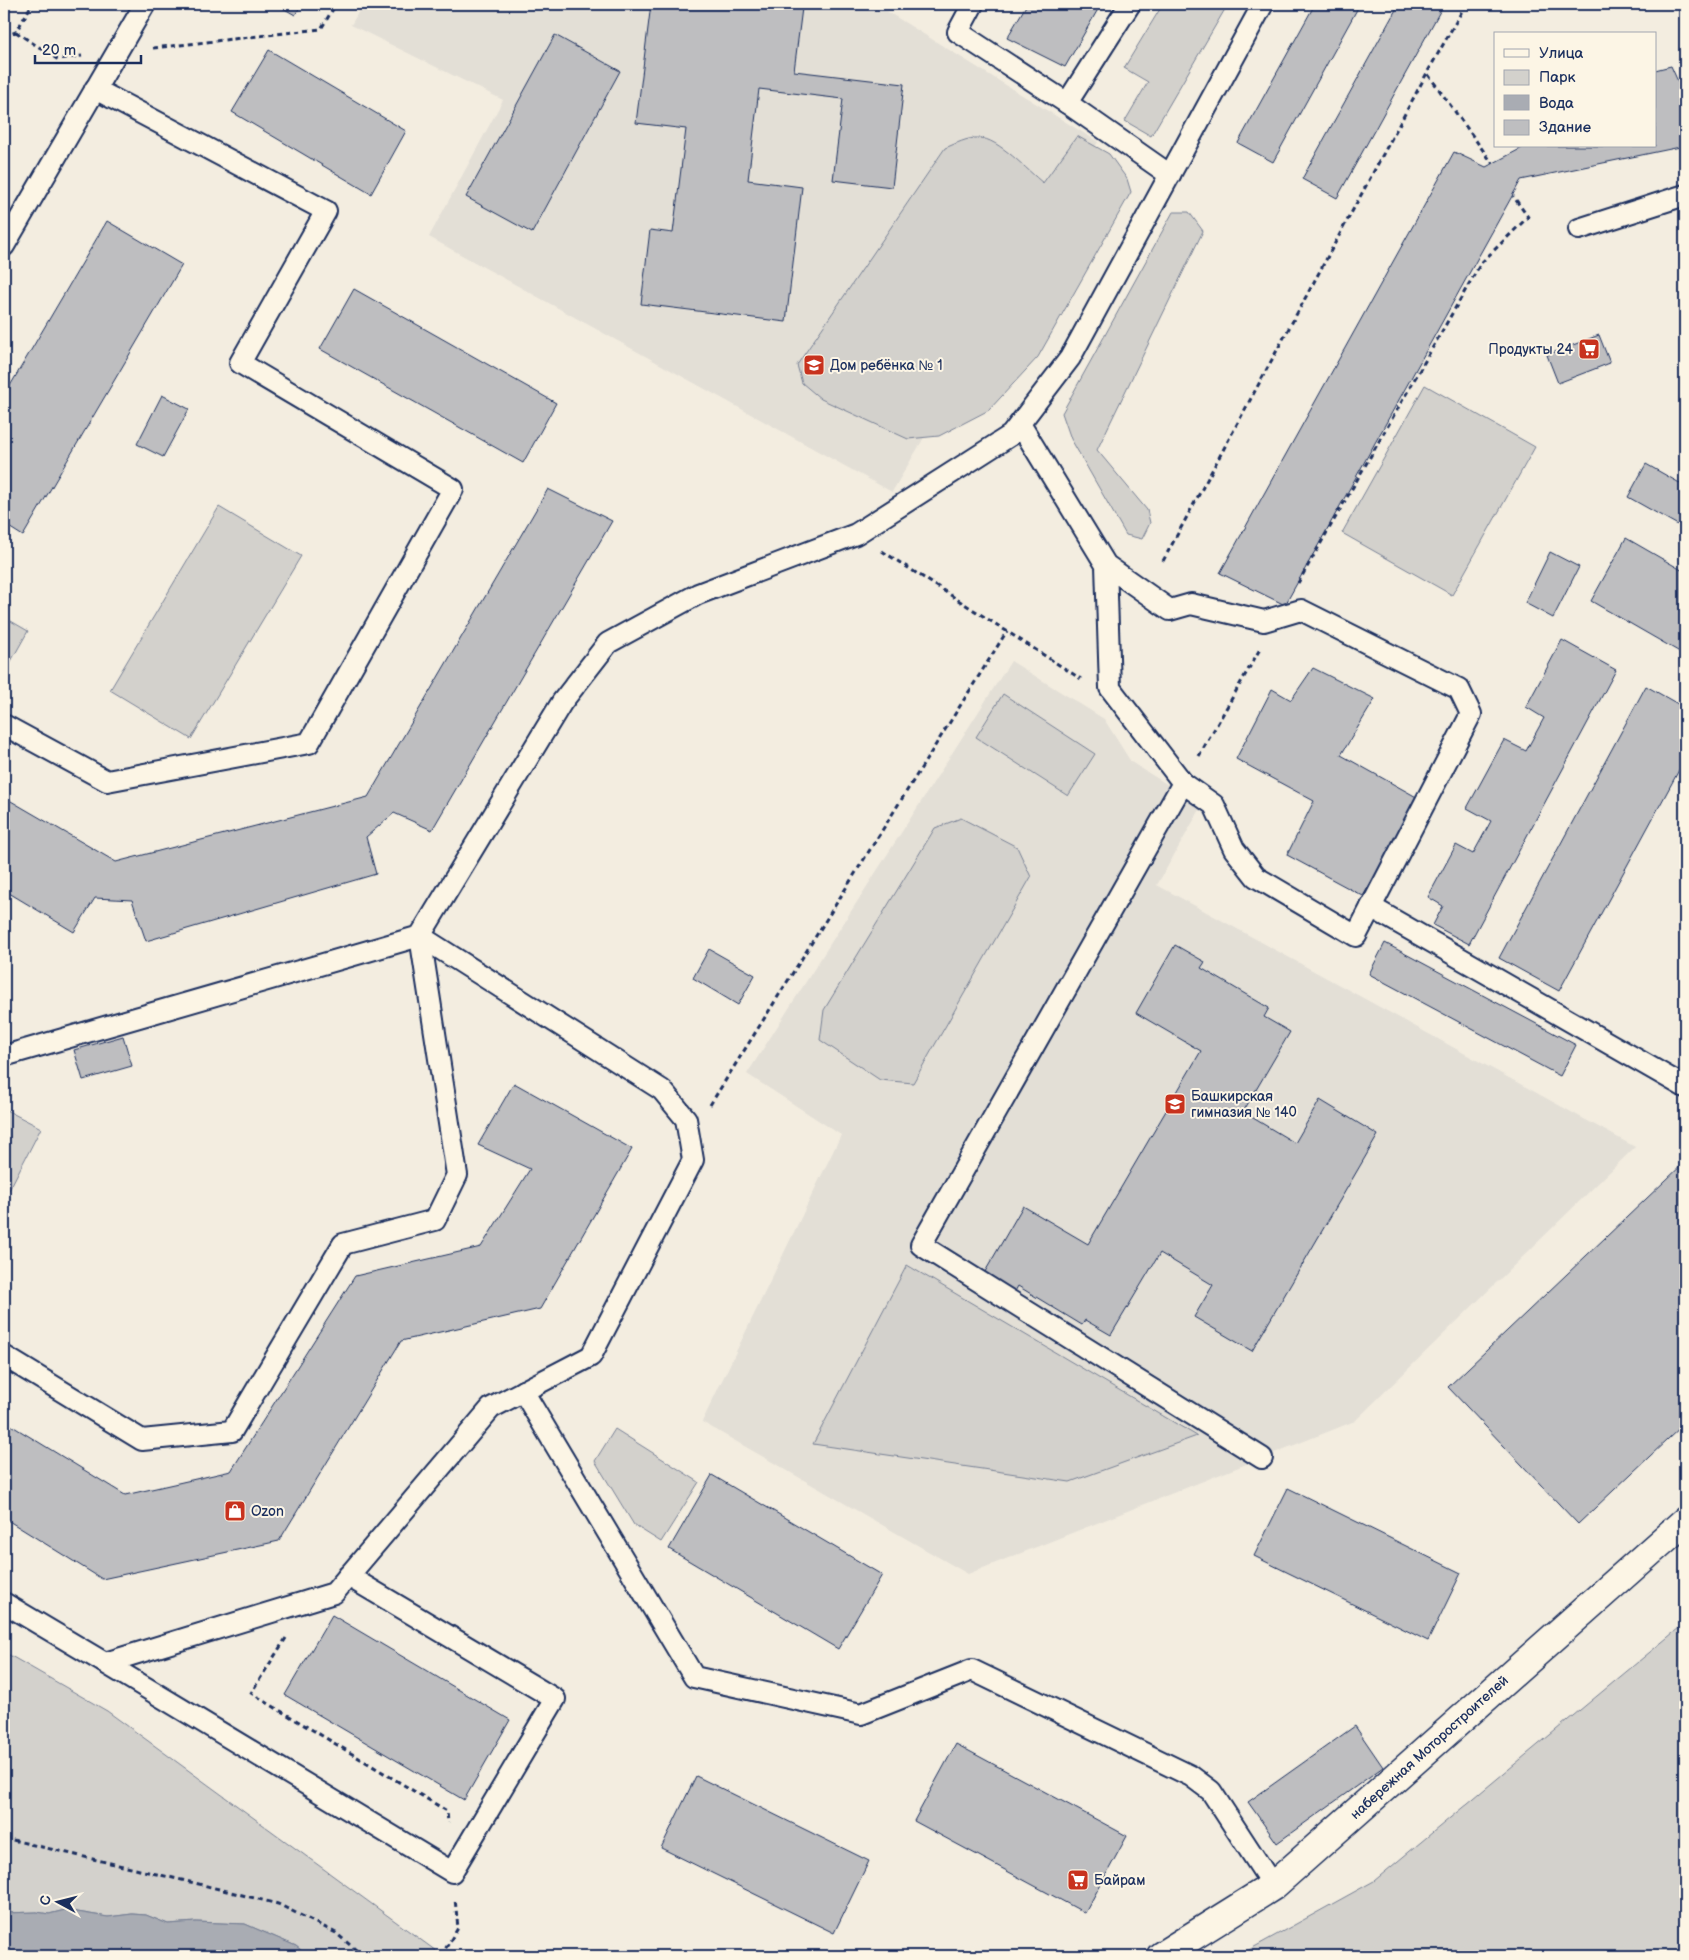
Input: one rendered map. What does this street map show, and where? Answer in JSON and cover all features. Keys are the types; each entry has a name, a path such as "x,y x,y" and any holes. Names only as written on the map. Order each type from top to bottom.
{"street":[{"name":"набережная Моторостроителей","path":"1161,1956 1273,1886 1685,1521"}],"lane":[{"path":"4,246 145,4"},
{"path":"974,4 958,32 1067,103 1170,175"},
{"path":"1067,103 1130,4"},
{"path":"4,1356 142,1440 232,1431 343,1244 435,1220 457,1175 420,936 562,702 608,643 698,594 856,534 1011,435 1070,358 1263,4"},
{"path":"4,725 107,781 308,743 453,489 240,364 326,211 95,89"},
{"path":"1579,230 1685,195"},
{"path":"1020,424 1106,565 1170,610 1191,604 1264,621 1302,610 1459,689 1471,714 1356,936 1256,877 1234,850 1214,805 1184,783 1110,688 1106,565"},
{"path":"1184,783 921,1245 1262,1458"},
{"path":"1371,908 1685,1087"},
{"path":"4,1056 420,936 662,1090 686,1119 690,1137 693,1160 591,1356 491,1408 334,1593 105,1664"},
{"path":"523,1391 694,1677 860,1714 972,1670 1191,1776 1210,1791 1273,1886"},
{"path":"4,1603 452,1872 555,1700 348,1576"}],"path":[{"path":"4,36 16,32 32,4"},
{"path":"16,32 57,59 321,28 336,4"},
{"path":"1163,561 1466,4"},
{"path":"1427,73 1493,164"},
{"path":"1184,783 1481,263 1528,217 1513,196"},
{"path":"690,1137 1007,631 856,534"},
{"path":"310,1600 251,1693 446,1811"},
{"path":"4,1838 203,1884 278,1904 336,1933 364,1956"},
{"path":"441,1956 458,1928"}],"shaded area":[{"name":"Дом ребёнка № 1","path":"363,4 875,4 1098,142 892,492 429,237 503,100 351,25"},
{"name":"Башкирская гимназия № 140","path":"1011,661 1104,719 1131,762 1202,806 1157,885 1635,1147 1355,1421 968,1574 702,1422 841,1135 747,1074"}],"green space":[{"path":"1163,4 1228,4 1151,136 1125,121 1148,82 1124,68"},
{"path":"1077,136 1109,154 1127,179 1131,192 1038,357 989,410 939,436 908,439 821,399 802,383 797,365 945,148 970,139 987,139 1004,149 1043,183"},
{"path":"1173,212 1189,212 1203,231 1097,450 1147,510 1150,523 1142,539 1126,535 1071,439 1062,413"},
{"path":"1425,385 1535,447 1452,595 1342,533"},
{"path":"219,507 301,556 191,739 110,690"},
{"path":"4,617 28,631 10,663 4,660"},
{"path":"1003,694 1095,754 1068,796 976,737"},
{"path":"961,818 1017,847 1031,877 913,1083 880,1080 820,1040 824,1010 935,828"},
{"path":"4,1109 41,1128 4,1200"},
{"path":"907,1265 1197,1436 1070,1482 813,1444"},
{"path":"615,1429 699,1482 661,1542 634,1525 595,1461"},
{"path":"1685,1623 1685,1956 1238,1956 1374,1881"},
{"path":"4,1652 107,1711 443,1956 308,1956 296,1946 245,1924 196,1922 168,1924 146,1915 132,1914 108,1917 65,1910 49,1914 37,1912 4,1913"}],"water":[{"path":"65,1910 108,1917 132,1914 146,1915 168,1924 196,1922 245,1924 296,1946 308,1956 4,1956 4,1913 37,1912 49,1914"}],"building":[{"path":"276,4 302,4 295,15"},
{"path":"651,4 768,4 802,8 794,71 904,84 892,187 833,180 843,99 759,89 748,180 802,187 786,322 641,304 650,230 673,233 686,129 636,123"},
{"path":"1027,4 1101,4 1065,67 1007,38"},
{"path":"1315,4 1360,4 1273,162 1238,143"},
{"path":"1399,4 1444,4 1337,198 1302,179"},
{"path":"555,35 620,71 532,233 466,197"},
{"path":"269,50 406,131 371,194 232,112"},
{"path":"1671,66 1685,97 1685,146 1521,180 1285,605 1220,573 1454,152 1486,167 1522,148 1656,148 1656,70"},
{"path":"107,221 182,265 23,536 4,524 4,396"},
{"path":"354,289 556,403 523,463 320,349"},
{"path":"1599,335 1610,363 1558,383 1547,355"},
{"path":"162,395 189,409 163,457 137,444"},
{"path":"1646,464 1685,486 1685,529 1628,497"},
{"path":"548,489 612,521 432,830 394,813 366,837 376,874 146,941 132,900 95,898 74,932 4,890 4,797 116,862 368,797"},
{"path":"1626,538 1685,572 1685,655 1591,601"},
{"path":"1550,552 1579,567 1553,618 1525,603"},
{"path":"1562,640 1616,670 1469,944 1433,925 1443,906 1428,897 1456,845 1473,854 1491,821 1467,808 1504,740 1526,751 1544,718 1526,707"},
{"path":"1313,668 1375,699 1341,755 1420,799 1363,896 1287,855 1314,801 1236,759 1272,689 1291,700"},
{"path":"1646,686 1685,708 1685,759 1559,991 1499,958"},
{"path":"1385,943 1576,1045 1560,1076 1369,974"},
{"path":"1175,945 1205,962 1201,968 1269,1008 1264,1017 1290,1032 1243,1112 1295,1143 1320,1100 1378,1135 1252,1351 1194,1317 1213,1285 1160,1253 1111,1335 1085,1320 1082,1325 1018,1286 1013,1295 982,1277 1023,1206 1088,1244 1201,1051 1136,1013"},
{"path":"709,949 755,975 738,1005 693,978"},
{"path":"123,1036 132,1066 83,1080 74,1050"},
{"path":"514,1083 632,1149 540,1309 401,1341 279,1541 102,1579 4,1518 4,1421 125,1495 231,1471 355,1276 481,1247 530,1169 478,1145"},
{"path":"1685,1162 1685,1423 1578,1524 1448,1387"},
{"path":"712,1475 882,1575 838,1649 669,1549"},
{"path":"1288,1488 1461,1573 1428,1641 1254,1556"},
{"path":"332,1615 510,1720 464,1800 285,1695"},
{"path":"1355,1726 1383,1767 1277,1843 1248,1802"},
{"path":"956,1744 1127,1836 1085,1913 914,1821"},
{"path":"696,1776 869,1861 834,1933 661,1848"}],"place":[{"name":"Продукты 24","path":"1589,349"},
{"name":"Дом ребёнка № 1","path":"814,365"},
{"name":"Башкирская гимназия № 140","path":"1175,1104"},
{"name":"Ozon","path":"235,1511"},
{"name":"Байрам","path":"1078,1880"}]}
